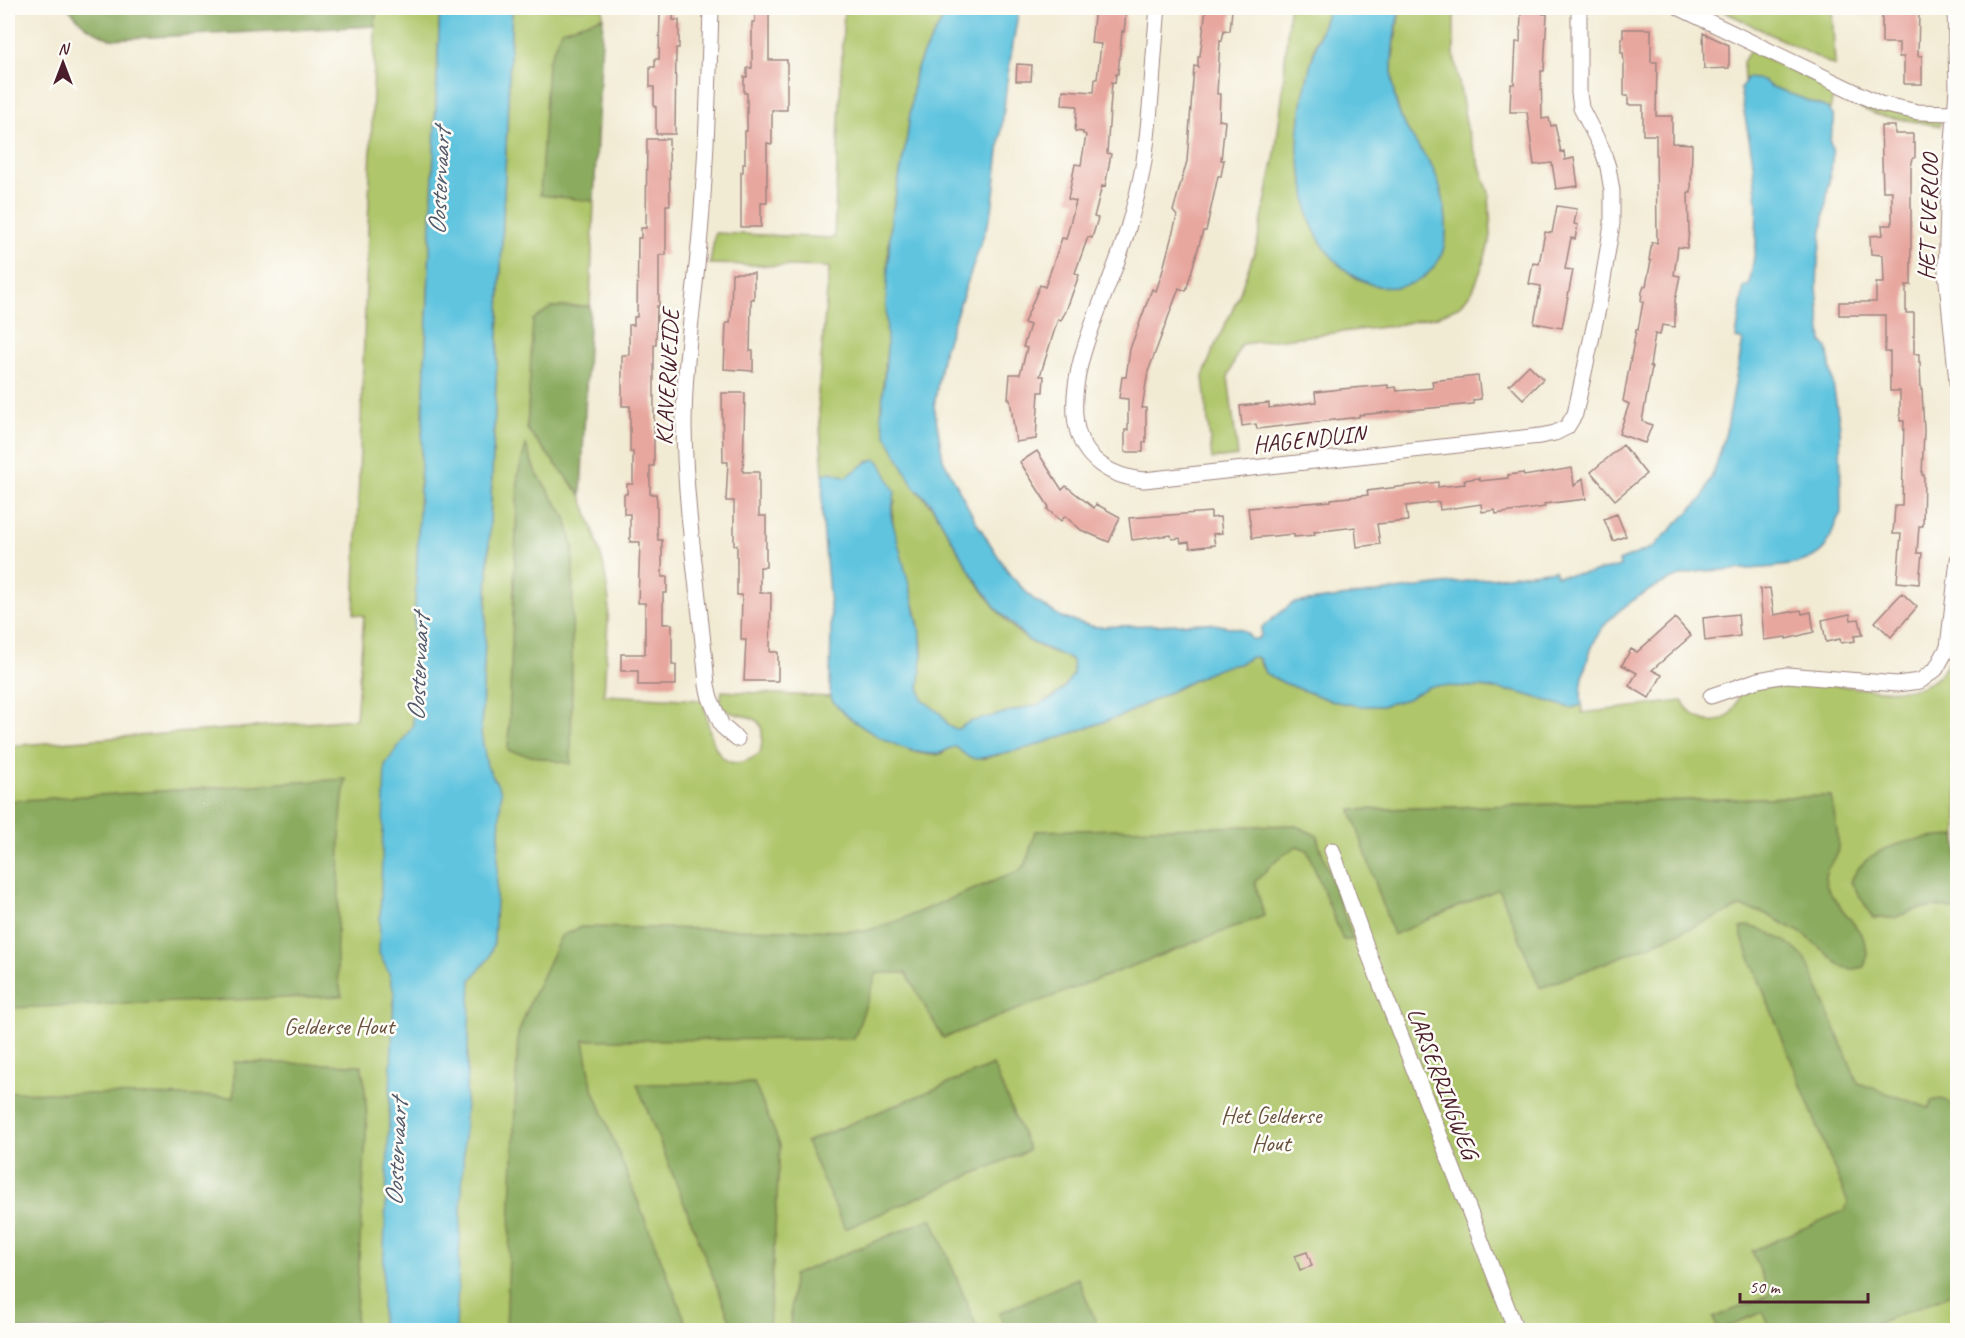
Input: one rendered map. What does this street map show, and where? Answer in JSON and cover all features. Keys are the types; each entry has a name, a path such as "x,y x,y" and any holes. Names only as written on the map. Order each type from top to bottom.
{"street":[{"name":"KLAVERWEIDE","path":"711,8 708,119 701,224 686,367 684,426 687,486 707,685 722,726 737,740"},
{"name":"HAGENDUIN","path":"1158,8 1145,153 1128,230 1082,358 1075,408 1078,434 1091,456 1113,473 1144,480 1540,436 1555,433 1567,427 1575,414 1586,369 1605,271 1613,208 1611,180 1605,159 1581,108 1579,8"},
{"path":"1680,8 1802,65 1857,95 1880,104 1918,112 1954,113"},
{"name":"HET EVERLOO","path":"1955,8 1957,57 1946,272 1958,391"},
{"path":"1711,696 1758,680 1787,675 1897,684 1920,681 1936,669 1948,647 1958,560"},
{"name":"LARSERRINGWEG","path":"1332,850 1370,957 1516,1330"}],"green space":[{"path":"68,8 376,8 375,26 110,39 86,27"},
{"name":"Gelderse Hout","path":"376,8 440,8 412,681 413,715 484,753 481,733 512,8 603,8 603,17 562,30 540,194 594,201 590,306 552,307 530,385 527,429 581,495 595,535 604,567 609,601 604,695 703,700 712,739 724,759 733,763 745,761 760,753 762,737 761,727 757,721 727,711 719,705 722,691 830,697 865,727 900,746 931,755 943,753 950,747 956,747 981,759 1031,747 1121,716 1206,674 1226,666 1239,664 1251,657 1257,657 1265,673 1284,683 1332,701 1381,706 1407,699 1428,686 1481,687 1517,692 1570,708 1582,705 1582,713 1682,701 1696,716 1715,721 1730,714 1740,690 1764,685 1805,682 1888,690 1919,687 1932,681 1947,664 1957,628 1957,1330 8,1330 8,746 356,719 364,616 354,614","holes":["526,446 535,471 566,518 573,547 571,763","1831,796 1354,818 1351,810"]},
{"path":"844,8 948,8 915,73 907,138 891,219 888,256 887,349 883,386 918,492 935,511 980,586 1017,632 1038,646 1071,659 1073,665 1070,680 1051,699 1026,709 972,722 957,729 949,727 940,714 925,702 920,693 921,638 918,619 895,537 893,511 895,500 869,461 846,477 832,472 823,474 818,394 829,267 710,264 715,233 834,238"},
{"path":"1289,8 1329,8 1316,43 1303,98 1337,263 1356,278 1379,286 1442,254 1446,237 1445,207 1400,115 1393,90 1392,63 1400,8 1454,8 1454,54 1467,128 1489,193 1491,237 1473,290 1460,306 1438,316 1392,326 1241,344 1228,377 1238,456 1212,459 1203,377 1238,298 1257,244 1275,154"},
{"path":"1723,8 1832,8 1835,66 1723,11"},
{"path":"603,17 594,201 540,195 548,62 562,30"},
{"path":"1750,50 1859,103 1872,108 1935,118 1941,121 1940,126 1877,115 1833,96 1830,110 1747,78 1744,80 1743,62"},
{"path":"1957,195 1957,327 1952,262 1955,197"},
{"path":"590,306 581,495 527,429 533,320 552,307"},
{"path":"526,445 535,471 566,518 573,547 571,764 508,751 518,474"},
{"path":"346,779 341,820 337,943 342,996 8,1008 8,801"},
{"path":"1831,796 1838,835 1838,850 1825,877 1833,898 1865,942 1867,954 1864,967 1853,969 1842,967 1805,935 1764,913 1740,907 1540,988 1499,889 1393,935 1351,810"},
{"path":"1294,825 1318,836 1353,940 1343,940 1307,850 1297,846 1275,861 1255,882 1264,916 943,1038 906,973 877,973 854,1039 584,1040 592,1086 689,1330 506,1330 518,1034 530,1002 561,936 581,927 866,931 899,920 1018,871 1026,864 1035,831"},
{"path":"1957,836 1957,912 1934,906 1914,910 1894,918 1873,918 1851,882 1858,869 1869,858 1896,845 1912,841"},
{"path":"1748,926 1763,930 1788,943 1806,959 1858,1083 1929,1108 1932,1101 1946,1100 1954,1109 1958,1119 1957,1292 1860,1330 1772,1330 1763,1312 1718,1330 1713,1318 1770,1295 1752,1251 1845,1210 1848,1203 1743,940 1740,928"},
{"path":"234,1062 361,1065 367,1117 355,1330 8,1330 8,1092 234,1097"},
{"path":"993,1065 1029,1150 845,1229 806,1142"},
{"path":"754,1083 780,1145 769,1330 734,1330 637,1084"},
{"path":"932,1218 978,1330 790,1330 793,1275"},
{"path":"1078,1278 1099,1330 1006,1330 999,1313"}],"water":[{"name":"Oostervaart","path":"440,8 512,8 481,733 487,766 501,791 494,942 489,958 471,980 456,1330 381,1330 394,992 389,973 379,953 385,765 413,726 412,681"},
{"path":"948,8 1019,8 1008,73 992,211 943,353 934,406 943,459 975,520 1010,575 1034,600 1063,618 1095,627 1209,623 1240,629 1251,639 1257,639 1261,636 1262,627 1293,603 1555,570 1556,576 1590,573 1620,566 1619,561 1653,547 1702,499 1716,466 1727,428 1743,340 1736,338 1744,286 1749,286 1756,245 1757,202 1752,155 1740,89 1747,78 1763,80 1770,86 1827,108 1834,117 1830,138 1833,153 1818,260 1817,288 1822,342 1827,347 1840,427 1841,513 1825,548 1813,557 1788,565 1696,572 1684,575 1659,585 1633,600 1611,618 1598,634 1583,675 1582,705 1571,708 1517,692 1481,687 1437,686 1428,687 1407,699 1381,706 1359,706 1332,701 1284,683 1265,673 1260,660 1257,657 1251,657 1239,664 1226,666 1206,674 1121,716 1031,747 977,759 968,757 956,747 935,754 907,749 862,727 838,707 830,697 831,617 822,514 823,474 832,472 846,477 869,461 876,459 880,462 895,492 891,516 921,637 922,660 919,687 923,700 941,714 948,725 958,729 969,722 1040,704 1053,698 1064,688 1073,674 1071,659 1029,641 996,608 970,571 930,502 914,487 886,435 881,416 887,349 886,301 891,219 907,138 915,73"},
{"path":"1329,8 1400,8 1392,62 1393,89 1403,122 1437,178 1445,211 1446,233 1445,244 1438,262 1431,270 1415,282 1398,287 1381,287 1351,274 1326,250 1309,216 1298,154 1299,127 1308,75"}],"building":[{"path":"755,8 769,8 769,60 787,60 787,110 772,110 772,144 767,143 767,203 761,203 761,227 741,227 741,172 745,164 745,131 747,131 747,93 744,93 744,77 747,77 747,68 752,68 752,22 755,22"},
{"path":"1095,8 1125,8 1126,12 1118,74 1116,74 1115,83 1112,82 1107,153 1111,154 1105,187 1102,186 1094,217 1098,218 1092,238 1088,237 1075,273 1079,275 1066,311 1061,320 1058,319 1040,376 1044,376 1043,392 1039,392 1036,439 1016,442 1010,399 1008,399 1010,374 1020,374 1027,348 1023,347 1030,325 1024,323 1040,285 1045,287 1062,238 1066,239 1076,201 1068,199 1075,164 1081,165 1086,135 1075,131 1077,106 1062,105 1063,90 1094,92 1101,44 1091,43"},
{"path":"1206,8 1232,10 1230,31 1224,30 1222,41 1220,40 1217,94 1220,94 1219,120 1225,121 1221,160 1224,160 1221,176 1218,176 1206,231 1203,231 1186,291 1179,288 1148,372 1142,408 1146,408 1146,442 1143,442 1143,452 1125,452 1128,399 1119,398 1122,377 1126,377 1130,349 1152,289 1156,291 1177,216 1173,211 1187,161 1194,66 1198,67"},
{"path":"1524,8 1543,8 1543,14 1547,14 1544,71 1541,71 1542,119 1549,118 1551,126 1555,125 1565,160 1574,158 1578,186 1556,189 1552,163 1534,165 1527,112 1510,112 1516,42 1520,42 1521,13 1524,13"},
{"path":"1882,8 1917,8 1919,11 1918,56 1922,56 1922,84 1904,84 1904,57 1899,57 1899,43 1882,43"},
{"path":"660,12 673,12 673,20 679,20 679,48 676,48 675,134 656,134 654,87 650,87 650,67 655,67 655,59 659,59"},
{"path":"1623,29 1651,29 1651,62 1657,62 1656,116 1672,116 1672,143 1692,144 1687,248 1678,247 1674,275 1680,276 1675,300 1675,327 1662,325 1660,335 1655,334 1650,366 1652,367 1642,421 1652,425 1645,443 1619,434 1629,404 1623,401 1643,302 1641,302 1642,292 1646,286 1651,261 1649,260 1652,242 1657,243 1656,135 1643,135 1643,105 1628,105 1628,96 1624,96 1624,62 1623,53 1621,53"},
{"path":"1703,33 1729,45 1729,68 1704,69"},
{"path":"1017,64 1032,65 1031,81 1016,81"},
{"path":"1881,126 1895,126 1895,134 1913,134 1913,143 1915,143 1915,158 1913,158 1911,167 1911,285 1906,285 1906,313 1914,313 1914,354 1919,354 1924,431 1923,526 1919,526 1917,553 1922,553 1919,584 1897,582 1901,534 1893,534 1895,506 1902,506 1904,421 1900,421 1900,391 1890,391 1890,352 1885,352 1885,315 1839,315 1839,302 1876,302 1876,283 1884,283 1883,255 1871,254 1870,236 1883,235 1882,225 1892,225 1892,191 1883,191"},
{"path":"647,139 669,139 670,205 666,205 666,255 659,255 659,306 657,306 656,345 654,345 654,466 650,466 650,494 656,494 658,540 662,540 662,577 667,577 667,593 663,593 663,624 672,624 672,665 676,665 676,685 638,685 638,671 621,671 621,654 645,654 645,603 638,603 640,542 630,542 630,514 624,514 624,494 627,494 627,484 633,484 633,452 630,452 630,406 622,406 622,355 629,355 629,325 634,325 634,317 637,317 638,238 641,238 641,228 646,228"},
{"path":"1557,206 1577,209 1574,224 1578,225 1575,239 1571,238 1565,269 1573,270 1562,328 1534,323 1541,286 1529,284 1533,263 1539,264 1545,232 1552,233"},
{"path":"732,273 754,273 750,351 753,351 753,371 724,369 726,323 730,323 731,312"},
{"path":"1529,365 1543,379 1523,399 1509,385"},
{"path":"1478,376 1481,399 1473,400 1473,404 1359,415 1359,417 1257,429 1256,424 1242,426 1240,406 1269,403 1269,408 1316,402 1315,392 1341,389 1388,385 1388,388 1396,387 1397,391 1433,388 1432,381"},
{"path":"722,393 745,393 743,472 759,472 759,516 766,516 766,567 760,567 760,593 771,593 770,652 778,652 778,681 744,681 746,640 741,640 742,595 737,595 734,501 726,501 728,462 723,462"},
{"path":"1623,445 1646,474 1615,500 1591,472"},
{"path":"1037,451 1062,490 1066,486 1094,508 1096,504 1120,517 1109,542 1081,530 1065,516 1061,521 1047,509 1049,507 1020,462"},
{"path":"1572,468 1574,486 1583,478 1586,499 1544,504 1545,507 1496,514 1495,510 1482,512 1481,504 1440,510 1439,502 1406,506 1408,521 1377,524 1380,544 1357,547 1355,527 1314,532 1315,535 1294,537 1294,534 1252,538 1248,508 1331,501 1331,499 1368,495 1367,491 1438,482 1438,487 1465,484 1464,480 1508,478 1508,475 1523,473 1524,476"},
{"path":"1211,512 1211,518 1220,517 1222,533 1213,534 1215,545 1190,548 1189,542 1181,543 1180,538 1172,539 1171,535 1132,540 1129,518"},
{"path":"1617,514 1626,536 1613,541 1604,519"},
{"path":"1770,588 1774,615 1801,610 1802,614 1811,612 1814,632 1786,639 1786,637 1764,640 1760,589"},
{"path":"1902,593 1917,607 1891,637 1875,622"},
{"path":"1738,614 1740,636 1705,641 1703,618"},
{"path":"1850,614 1851,620 1859,619 1863,635 1854,636 1855,641 1841,643 1840,639 1826,642 1822,620"},
{"path":"1675,618 1691,636 1652,670 1662,675 1649,698 1629,686 1637,673 1622,665 1631,649 1637,652"},
{"path":"1307,1252 1312,1266 1300,1270 1295,1256"}],"park label":[{"name":"Het Gelderse Hout","path":"1271,1129"}]}
